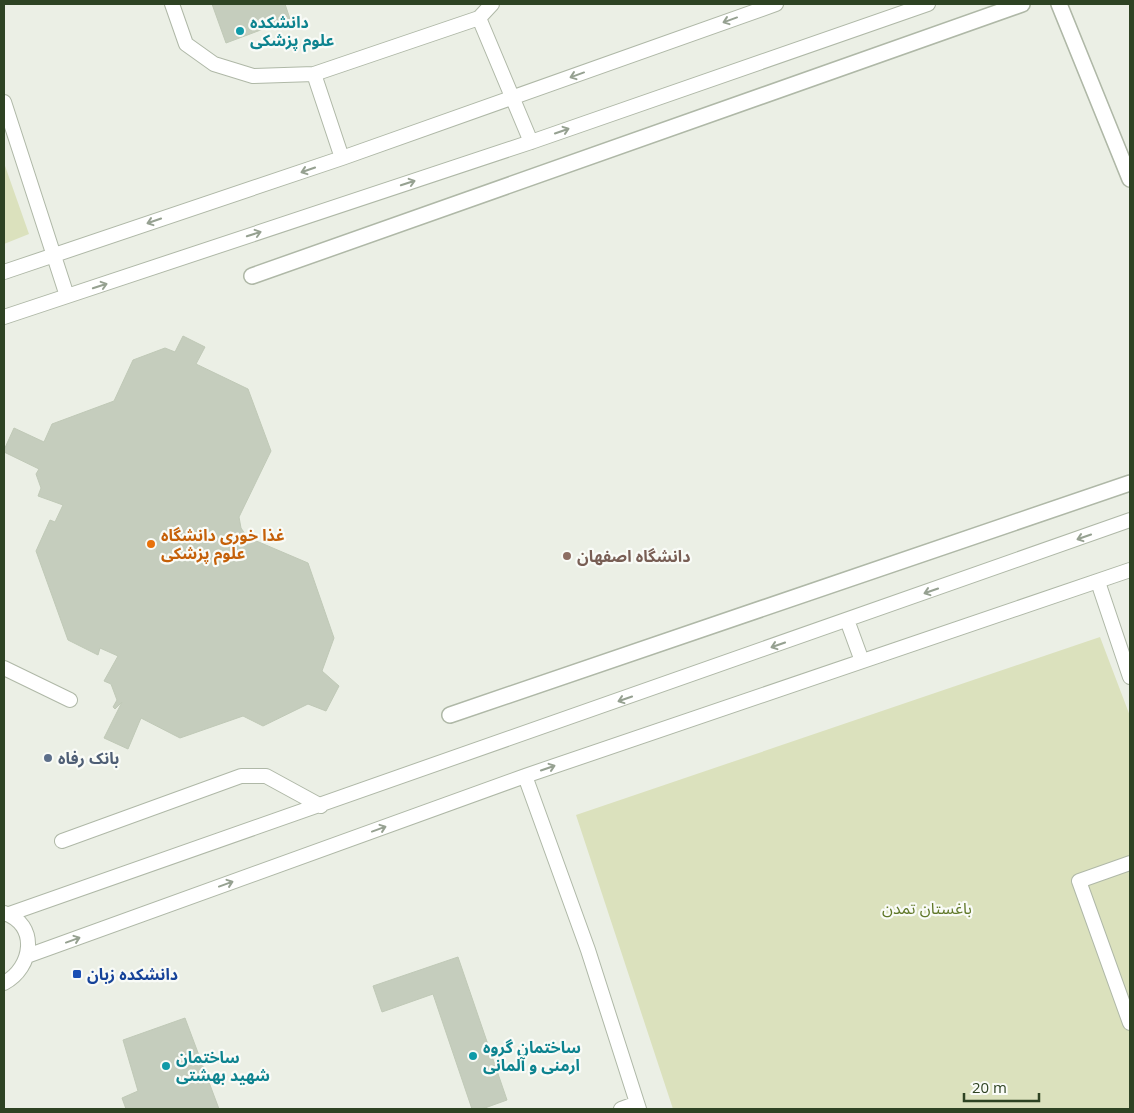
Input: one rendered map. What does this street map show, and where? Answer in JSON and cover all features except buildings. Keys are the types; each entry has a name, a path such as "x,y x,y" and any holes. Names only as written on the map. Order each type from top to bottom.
{"street":[{"path":"252,276 1022,4"},
{"path":"1059,4 1130,179"},
{"path":"450,715 1130,483"}],"lane":[{"path":"172,4 186,44 214,64 253,76 314,74 479,18 492,4"},
{"path":"4,272 342,158 776,4"},
{"path":"4,317 531,142 928,4"},
{"path":"479,18 531,142"},
{"path":"314,74 342,158"},
{"path":"4,102 67,296"},
{"path":"6,914 321,806 1130,520"},
{"path":"27,956 525,776 1130,570"},
{"path":"1098,582 1130,677"},
{"path":"848,620 862,661"},
{"path":"4,668 70,700"},
{"path":"62,841 241,776 266,776 321,806"},
{"path":"525,776 588,950 638,1106 621,1109"},
{"path":"1130,863 1079,881 1130,1023"},
{"path":"4,983 19,972 27,956 28,944 26,933 18,922 6,914"}],"green space":[{"path":"4,163 29,234 4,244"},
{"name":"باغستان تمدن","path":"1100,637 1130,716 1130,1109 673,1109 576,815"}],"place":[{"name":"دانشکده علوم پزشکی","path":"240,31"},
{"name":"غذا خوری دانشگاه علوم پزشکی","path":"151,544"},
{"name":"دانشگاه اصفهان","path":"567,556"},
{"name":"بانک رفاه","path":"48,758"},
{"name":"دانشکده زبان","path":"77,974"},
{"name":"ساختمان گروه ارمنی و آلمانی","path":"473,1056"},
{"name":"ساختمان شهید بهشتی","path":"166,1066"}]}
